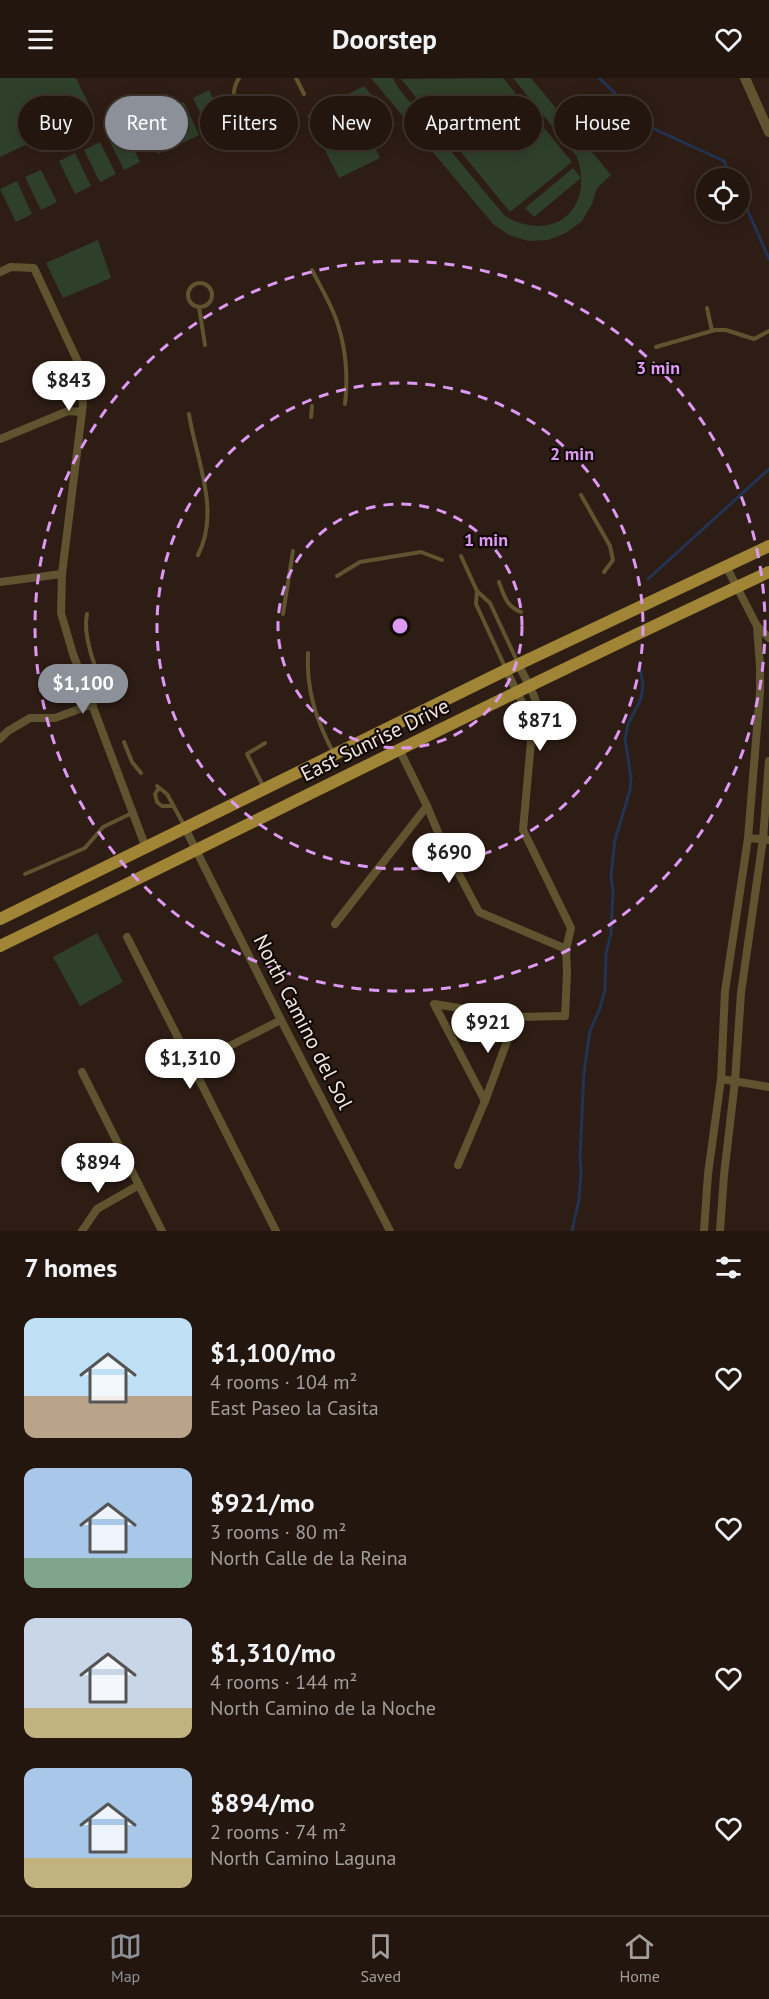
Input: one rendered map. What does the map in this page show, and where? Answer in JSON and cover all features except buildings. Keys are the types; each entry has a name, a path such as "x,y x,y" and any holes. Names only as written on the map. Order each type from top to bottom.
{"main road":[{"name":"East Sunrise Drive","path":"0,920 518,664 769,546"},
{"name":"East Sunrise Drive","path":"0,946 399,749 769,572"}],"street":[{"path":"745,78 769,132"},
{"path":"0,272 11,267 34,268 78,362 83,404 62,574 61,613 73,654 146,848"},
{"path":"0,439 68,411 82,412"},
{"path":"726,566 757,626 769,638"},
{"path":"0,582 62,574"},
{"path":"704,1231 708,1174 721,1079 725,991 748,838 760,692 757,626"},
{"path":"518,664 540,714 538,728 531,742"},
{"path":"485,1101 434,1004 516,1017 565,1016 566,949 571,928 523,830 531,742 527,712 506,670"},
{"path":"0,739 8,731 30,718 55,718 93,704"},
{"path":"399,749 443,844 479,912 566,949"},
{"path":"720,1231 741,993 766,840 769,761"},
{"path":"335,924 427,806"},
{"name":"North Camino del Sol","path":"185,828 390,1231"},
{"path":"748,838 766,840"},
{"path":"127,938 276,1231"},
{"path":"458,1165 516,1017"},
{"path":"192,1065 281,1020"},
{"path":"82,1072 162,1231"},
{"path":"721,1079 769,1087"},
{"path":"82,1231 97,1209 139,1185"}],"lane":[{"path":"233,96 239,78"},
{"path":"296,78 304,94"},
{"path":"312,270 338,325 346,362 345,404"},
{"path":"201,282 211,288 213,296 210,303 199,307 189,300 188,291 193,284 201,282"},
{"path":"199,307 205,345"},
{"path":"707,308 712,331"},
{"path":"656,347 712,331 726,330 754,339 769,331"},
{"path":"311,417 312,406"},
{"path":"189,414 202,469 207,507 207,530 198,555"},
{"path":"581,495 610,546 613,560 604,572"},
{"path":"283,614 293,551"},
{"path":"337,576 360,562 421,552 442,560"},
{"path":"461,556 477,591 490,603 518,664"},
{"path":"499,582 506,602 513,609 521,612"},
{"path":"477,591 476,604 506,670"},
{"path":"87,614 85,622 94,663 105,691"},
{"path":"308,653 309,689 318,721 334,754"},
{"path":"124,741 132,762 141,773"},
{"path":"265,743 247,754 265,789"},
{"path":"174,806 162,806 157,802 155,794 158,787 167,794 174,806 185,828"},
{"path":"25,874 85,848 103,827 133,813"}],"green space":[{"path":"0,78 76,78 85,96 18,96 18,148 0,157"},
{"path":"371,78 393,78 405,96 404,117 392,103 392,96 386,96"},
{"path":"503,78 518,96 415,96 401,79"},
{"path":"513,78 531,78 554,106 554,129 542,114 542,96 528,96"},
{"path":"364,86 372,96 344,96"},
{"path":"209,90 212,96 200,96 200,112 193,98"},
{"path":"188,111 199,135 188,140"},
{"path":"542,125 554,140 554,150 562,150 572,162 510,212 459,150 542,150"},
{"path":"100,142 116,174 100,182 84,150 93,150 93,146"},
{"path":"114,150 134,150 140,162 124,170"},
{"path":"325,150 376,150 380,158 339,178"},
{"path":"431,150 450,150 505,216 523,224 539,226 554,223 566,216 575,206 580,192 581,176 577,157 571,150 590,150 611,175 597,188 592,204 582,221 566,233 548,240 528,241 509,235 493,224"},
{"path":"75,153 91,186 75,194 59,161"},
{"path":"573,168 581,178 534,217 525,208"},
{"path":"41,170 57,202 41,210 25,177"},
{"path":"17,181 32,214 16,222 0,189"},
{"path":"98,240 111,278 63,298 46,263"},
{"path":"97,933 123,982 80,1006 53,957"}],"waterway":[{"path":"599,78 650,127 724,161 727,168"},
{"path":"750,216 769,259"},
{"path":"648,579 769,469"},
{"path":"572,1231 579,1199 584,1072 590,1031 605,990 606,954 611,933 613,892 611,875 615,840 630,790 631,778 625,739 628,724 641,699 643,685 640,668"}]}
